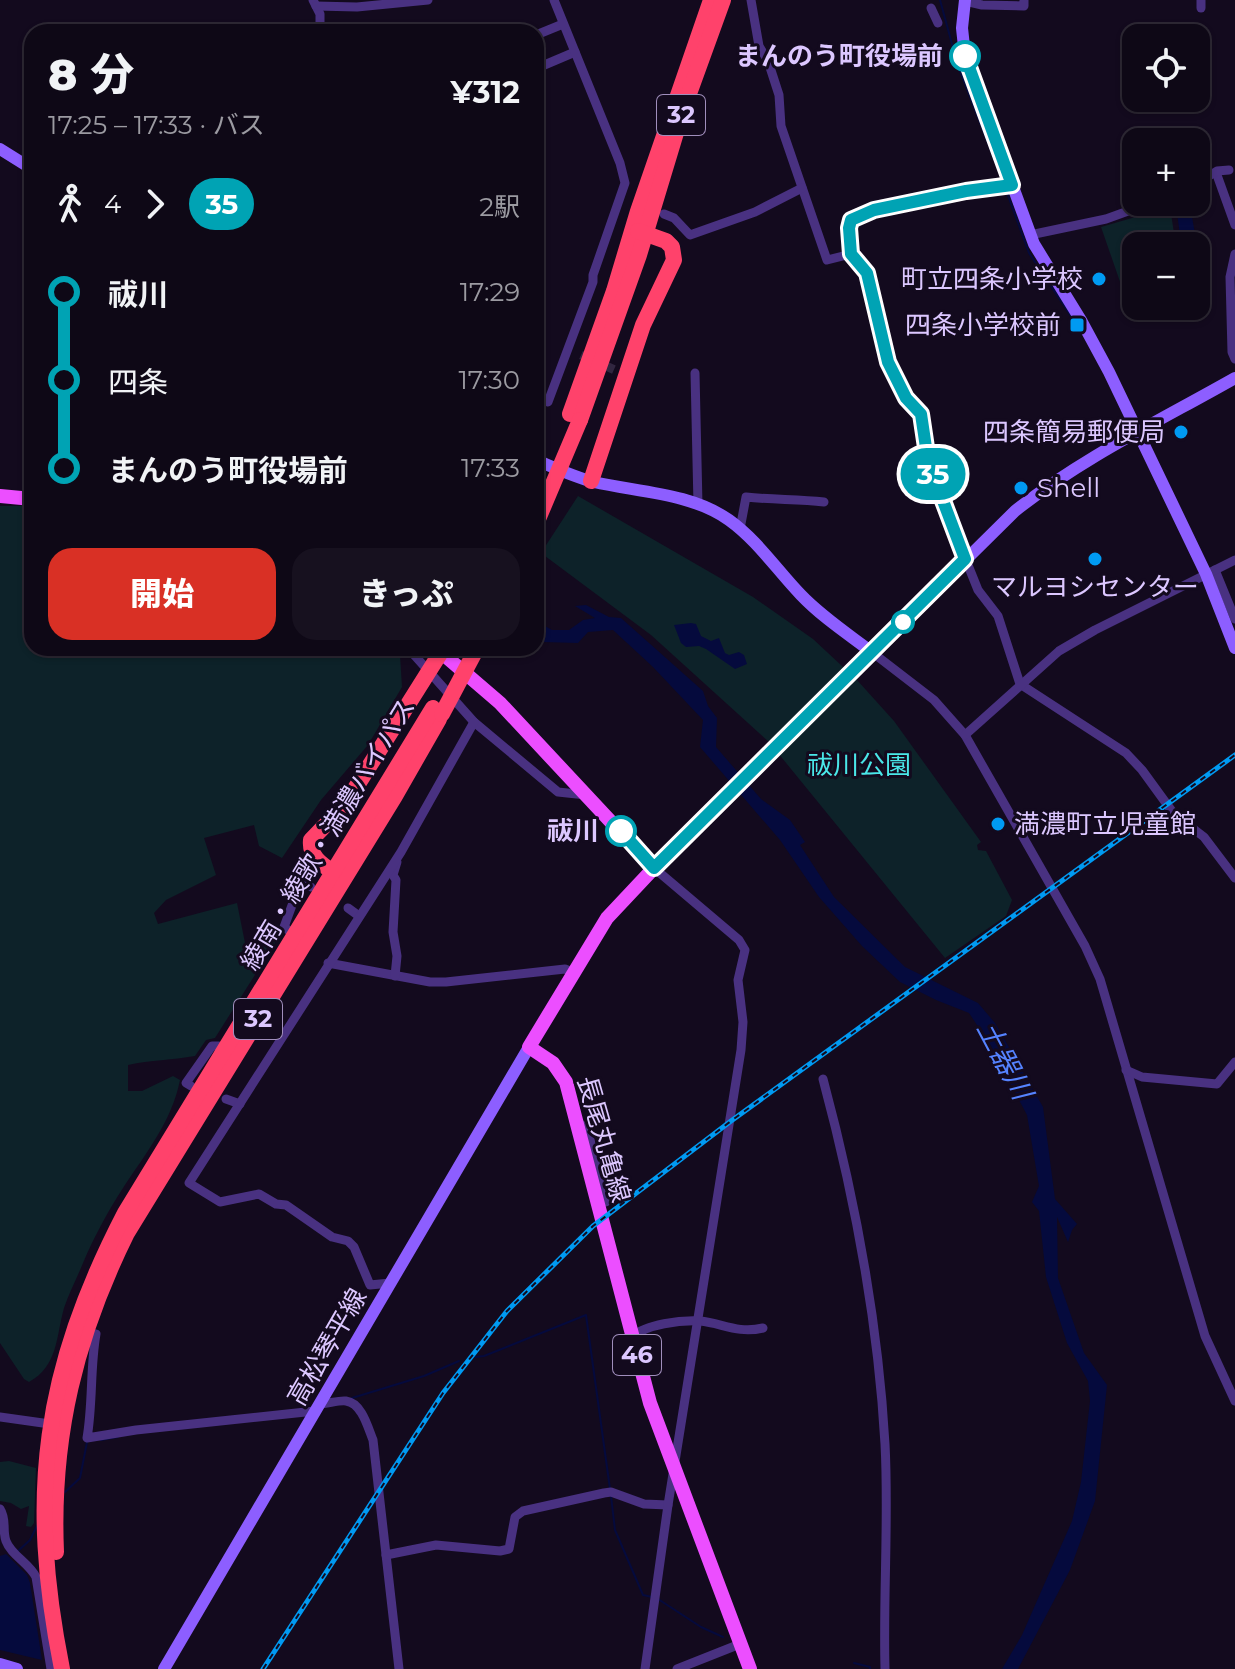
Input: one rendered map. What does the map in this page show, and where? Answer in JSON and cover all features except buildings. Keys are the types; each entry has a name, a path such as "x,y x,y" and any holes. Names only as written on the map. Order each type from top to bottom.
{"highway":[{"name":"32","path":"639,231 677,93 711,0"},
{"name":"32","path":"544,502 575,417 614,291 723,0"},
{"path":"591,481 621,372 674,260 672,247 666,241 639,231"},
{"name":"32","path":"544,481 575,417"},
{"path":"338,875 312,855 311,840 353,792 436,656"},
{"name":"綾南・綾歌・満濃バイパス","path":"438,711 462,656"},
{"name":"綾南・綾歌・満濃バイパス","path":"62,1669 45,1555 50,1424 69,1340 95,1272 125,1213 230,1053 472,656"},
{"name":"綾南・綾歌・満濃バイパス","path":"72,1669 56,1554 50,1481 68,1391 85,1331 127,1233 295,935 338,875"}],"main road":[{"path":"965,0 962,28 965,56 1008,187 1044,263 1089,335 1210,572 1235,648"},
{"path":"0,149 24,164"},
{"path":"529,1047 607,918 965,559 1030,500 1138,432 1235,378"},
{"path":"544,463 591,481 698,505 729,520 803,598 873,653"},
{"path":"0,496 24,498"},
{"path":"446,656 500,703 658,864"},
{"name":"長尾丸亀線","path":"529,1047 559,1069 566,1082 650,1403 750,1669"},
{"name":"高松琴平線","path":"164,1669 529,1047"},
{"path":"0,1664 17,1669"}],"street":[{"path":"314,3 357,7 428,0"},
{"path":"548,402 593,282 625,183 625,176 554,0"},
{"path":"751,0 759,46 768,61 779,95 781,126 827,260 851,254"},
{"path":"965,0 982,5 1024,6 1024,0"},
{"path":"314,3 320,14 320,24"},
{"path":"931,8 938,23"},
{"path":"544,32 563,24"},
{"path":"544,65 575,52"},
{"path":"1210,175 1229,170"},
{"path":"1217,175 1235,225"},
{"path":"1008,187 966,191 857,216 851,220 849,228 851,254 867,273 888,362 906,398 921,414 928,461 978,590 998,616 1020,684 1126,753 1174,814 1204,837 1235,878"},
{"path":"664,214 674,218 690,235 755,212 802,188"},
{"path":"619,200 630,203"},
{"path":"1030,235 1122,213"},
{"path":"1235,254 1230,291 1232,352 1235,359"},
{"path":"568,350 581,355"},
{"path":"695,373 698,505"},
{"path":"740,529 746,497 759,502 785,498 824,502"},
{"path":"965,735 1059,651 1235,560"},
{"path":"1210,572 1235,619"},
{"path":"873,653 934,700 965,735 1085,946 1100,979 1205,1336 1235,1401"},
{"path":"414,656 474,722 558,792 587,795"},
{"path":"390,1283 370,1285 354,1247 348,1241 316,1228 286,1205 276,1204 259,1194 220,1202 189,1183 401,852 474,722"},
{"path":"395,976 397,956 393,932 396,880 393,875 401,852"},
{"path":"645,1669 668,1505 741,1050 743,1022 738,980 745,950 739,940 658,864"},
{"path":"295,935 284,927 301,881 311,887"},
{"path":"348,908 359,916"},
{"path":"328,963 446,982 565,969 572,972"},
{"path":"191,1086 186,1083 212,1046 219,1046 230,1053"},
{"path":"1126,1070 1142,1077 1217,1084 1235,1062"},
{"path":"823,1079 843,1153 879,1360 887,1509 885,1669"},
{"path":"226,1099 240,1104"},
{"path":"578,1123 587,1128 606,1202"},
{"path":"632,1337 638,1331 699,1321 721,1328 753,1331 763,1328"},
{"path":"85,1331 96,1334 92,1409 87,1438 317,1408 346,1401 360,1411 373,1440 399,1669"},
{"path":"0,1417 50,1424"},
{"path":"386,1555 436,1545 500,1551 509,1549 515,1517 523,1511 604,1493 611,1492 644,1504 668,1505"},
{"path":"0,1509 5,1517 7,1544 36,1577 51,1669"},
{"path":"677,1669 740,1644"}],"green space":[{"path":"1139,216 1171,216 1174,232 1122,232 1122,287 1101,227"},
{"name":"祓川公園","path":"578,496 753,597 813,639 857,680 894,721 981,842 977,845 978,850 986,851 1012,900 1006,916 945,958 769,742 651,635 544,555 544,548"},
{"path":"0,506 24,506 24,656 400,656 402,687 368,745 321,800 282,858 259,846 254,825 204,838 216,875 166,900 154,913 158,924 237,903 245,943 262,942 278,924 282,932 215,1038 206,1040 195,1056 128,1065 128,1091 142,1091 173,1076 180,1080 176,1095 157,1136 117,1197 92,1244 64,1308 57,1340 46,1368 29,1382 0,1343"},
{"path":"9,1461 36,1468 34,1523 31,1527 26,1526 29,1506 21,1509 0,1501 0,1462"}],"water":[{"path":"1177,216 1192,216 1195,232 1180,232"},
{"name":"土器川","path":"586,605 609,617 621,618 703,691 708,706 717,718 716,747 761,799 790,820 805,842 800,845 834,897 905,967 978,1003 995,1023 1043,1107 1055,1199 1077,1224 1068,1242 1057,1217 1058,1278 1084,1353 1107,1385 1095,1501 1070,1570 1018,1669 1002,1669 1022,1635 1072,1521 1081,1482 1090,1401 1088,1381 1067,1343 1046,1277 1039,1211 1032,1202 1039,1186 1027,1115 989,1043 969,1013 900,982 862,946 819,897 780,840 700,747 703,720 653,667 613,630 588,632 578,643 544,642 544,626 552,630 569,630 583,620 595,618 575,606"},
{"path":"696,624 701,636 711,641 719,638 725,653 739,652 744,655 747,664 735,669 706,649 686,647 681,643 674,625"},
{"path":"6,1554 27,1575 30,1583 42,1660 0,1650 0,1556"}],"waterway":[{"path":"940,0 958,66 1004,184"},
{"path":"1006,190 1029,253 1071,316"},
{"path":"475,1357 586,1315 610,1489"},
{"path":"352,1398 424,1376 459,1361"},
{"path":"101,1440 118,1437"},
{"path":"65,1492 80,1478 87,1442"},
{"path":"611,1496 615,1530 643,1595 652,1597"},
{"path":"18,1551 30,1540 38,1524"},
{"path":"658,1599 701,1627 723,1637"},
{"path":"854,1663 870,1669"}],"tunnel":[{"path":"581,355 615,370"}],"railway":[{"path":"263,1669 443,1393 507,1311 593,1226 731,1121 1235,755"}],"bus line":[{"name":"35","path":"621,831 654,868 965,559 928,461 921,414 906,398 888,362 867,273 851,254 849,228 851,220 874,210 1012,185 965,56"}],"place":[{"name":"まんのう町役場前","path":"965,56"},
{"name":"町立四条小学校","path":"1099,279"},
{"name":"四条小学校前","path":"1077,325"},
{"name":"四条簡易郵便局","path":"1181,432"},
{"name":"Shell","path":"1021,488"},
{"name":"マルヨシセンター","path":"1095,559"},
{"name":"満濃町立児童館","path":"998,824"},
{"name":"祓川","path":"621,831"}]}
